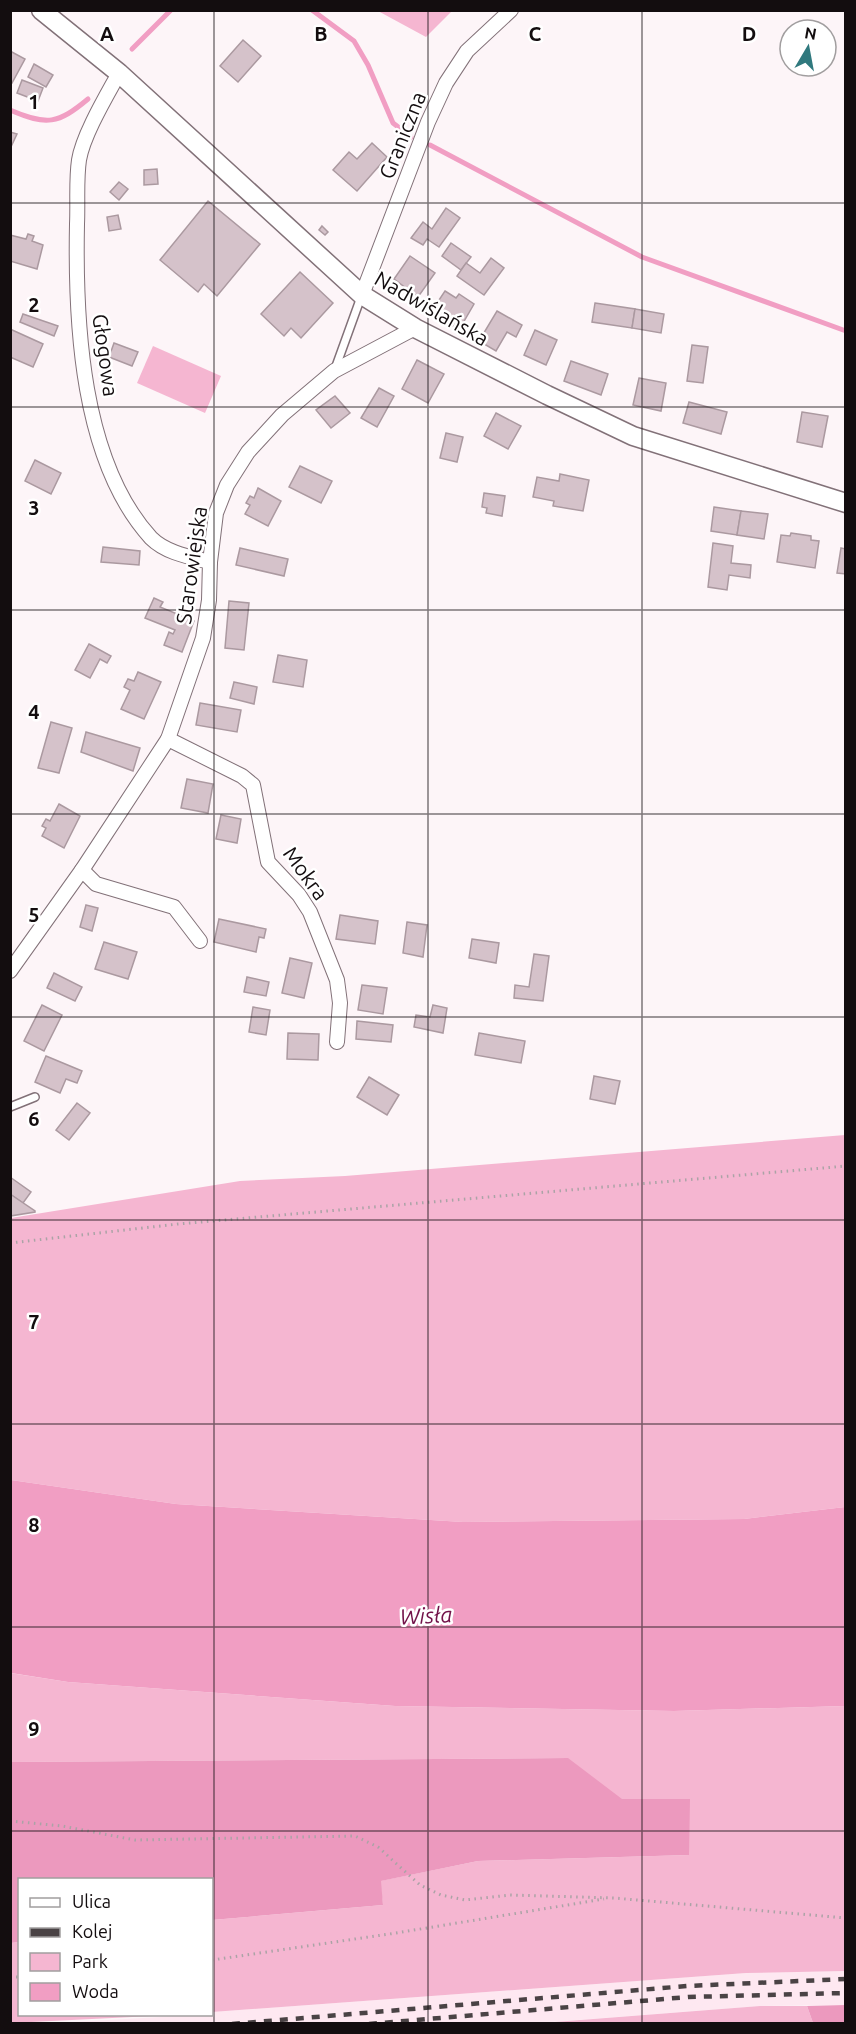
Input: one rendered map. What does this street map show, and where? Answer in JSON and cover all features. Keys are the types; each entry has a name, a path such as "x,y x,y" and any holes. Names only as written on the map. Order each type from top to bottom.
{"street":[{"name":"Nadwiślańska","path":"41,10 119,73 362,295 415,328 633,436 846,503"},
{"name":"Graniczna","path":"362,295 428,122 446,83 467,51 511,10"},
{"name":"Głogowa","path":"119,73 79,158 76,276 79,336 91,407 108,462 125,499 152,539 178,554 210,562"},
{"name":"Starowiejska","path":"10,971 82,870 168,739 202,638 209,600 210,562 216,513 227,485 248,452 282,415 334,371 415,328"},
{"name":"Mokra","path":"168,739 242,776 253,785 268,862 299,895 320,932 335,971 339,1003 337,1042"},
{"path":"82,870 96,884 174,907 200,941"}],"lane":[{"path":"334,371 362,295"},
{"path":"10,1107 35,1097"}],"path":[{"path":"10,1243 178,1224 846,1166"},
{"path":"10,1821 62,1826 135,1840 356,1836 378,1847 420,1886 441,1895 465,1900 510,1895 614,1898 846,1918"},
{"path":"213,1959 396,1934 614,1898"}],"shaded area":[{"path":"568,1758 622,1799 690,1799 689,1855 478,1861 381,1881 383,1905 213,1920 213,1878 18,1878 18,1942 11,1943 11,1762"},
{"path":"845,1971 845,2005 760,2006 526,2024 39,2024 213,2016 213,2012 746,1973"},
{"path":"845,2005 845,2024 813,2023 807,2006"}],"green space":[{"path":"378,11 452,11 426,37"},
{"path":"153,346 221,376 205,413 137,383"},
{"path":"845,1135 845,1507 744,1519 463,1522 176,1504 11,1480 11,1218 240,1181 345,1176"},
{"path":"10,1673 68,1682 395,1706 674,1711 845,1706 845,1971 746,1973 213,2012 213,1920 383,1905 380,1881 478,1861 689,1855 567,1758 11,1762"},
{"path":"18,1942 18,2016 153,2016 11,2023 11,1943"},
{"path":"760,2006 807,2006 813,2023 529,2024"}],"water":[{"name":"Wisła","path":"11,1480 176,1504 463,1522 744,1519 845,1507 845,1706 674,1711 395,1706 68,1682 11,1673"}],"building":[{"path":"243,40 261,56 238,82 220,66"},
{"path":"10,51 25,59 12,83 10,82"},
{"path":"34,64 53,75 46,87 28,77"},
{"path":"22,80 43,88 38,101 17,93"},
{"path":"10,132 17,134 10,149"},
{"path":"372,143 387,157 357,191 333,170 349,152 357,159"},
{"path":"157,169 158,184 144,185 144,170"},
{"path":"119,182 128,189 119,200 110,192"},
{"path":"208,201 260,244 217,296 204,284 198,292 160,260"},
{"path":"446,208 460,218 439,247 427,239 423,245 411,238 423,222 432,229"},
{"path":"118,215 121,229 109,231 107,217"},
{"path":"322,226 328,232 325,235 319,230"},
{"path":"28,234 34,236 32,241 43,245 37,269 10,261 10,235 26,239"},
{"path":"451,243 471,257 461,270 442,256"},
{"path":"410,256 435,273 418,297 394,279"},
{"path":"491,258 504,268 484,295 457,276 466,263 480,273"},
{"path":"300,272 333,303 301,338 291,328 284,336 261,314"},
{"path":"445,291 456,298 459,294 474,304 459,330 431,312"},
{"path":"595,303 635,309 632,328 592,322"},
{"path":"635,309 664,314 661,333 632,328"},
{"path":"497,311 522,325 516,337 507,332 496,351 479,341"},
{"path":"23,314 58,326 54,336 20,322"},
{"path":"10,329 43,344 33,367 10,357"},
{"path":"535,330 557,340 546,365 524,355"},
{"path":"114,343 138,352 132,366 109,357"},
{"path":"692,345 708,347 703,383 687,381"},
{"path":"417,360 444,374 428,403 402,389"},
{"path":"571,361 608,374 601,395 564,381"},
{"path":"639,378 666,383 661,411 633,405"},
{"path":"379,388 394,396 377,427 361,418"},
{"path":"335,396 350,413 331,428 316,410"},
{"path":"689,402 727,412 721,434 683,423"},
{"path":"802,412 828,416 822,447 797,442"},
{"path":"496,413 521,426 508,449 484,436"},
{"path":"446,433 463,437 457,462 440,458"},
{"path":"35,460 61,473 51,494 25,481"},
{"path":"300,466 332,481 321,503 289,487"},
{"path":"560,474 589,480 583,511 553,506 554,501 533,497 537,477 559,481"},
{"path":"258,488 281,501 268,526 245,514 250,505 246,503 250,496 254,498"},
{"path":"484,493 505,496 502,516 486,513 487,508 482,507"},
{"path":"714,507 741,511 737,535 711,531"},
{"path":"741,511 768,514 764,539 737,535"},
{"path":"791,533 811,536 811,540 819,541 815,568 777,562 781,535 790,536"},
{"path":"713,543 733,546 731,563 751,565 750,578 729,575 727,590 708,587"},
{"path":"103,547 140,551 139,565 101,562"},
{"path":"240,548 288,559 284,576 236,565"},
{"path":"841,548 846,549 846,574 837,573"},
{"path":"154,598 163,602 160,607 194,621 182,652 164,645 169,632 173,634 175,630 145,618"},
{"path":"229,601 249,603 244,650 225,648"},
{"path":"89,644 111,656 107,663 100,659 90,678 75,670"},
{"path":"278,655 307,660 303,687 273,682"},
{"path":"138,672 161,682 144,719 121,709 130,690 124,687 128,679 134,681"},
{"path":"234,682 257,687 254,704 230,698"},
{"path":"200,703 241,710 237,732 196,725"},
{"path":"51,722 72,728 59,773 38,768"},
{"path":"86,732 140,748 133,771 81,752"},
{"path":"187,779 213,784 208,813 181,808"},
{"path":"59,804 80,816 64,848 42,836 46,828 42,826 46,819 50,821"},
{"path":"221,815 241,819 237,843 216,839"},
{"path":"86,905 98,908 92,931 80,927"},
{"path":"340,915 378,921 375,944 336,939"},
{"path":"219,919 266,929 264,938 259,937 256,952 214,942"},
{"path":"407,922 427,925 423,957 403,953"},
{"path":"472,939 499,943 496,963 469,958"},
{"path":"104,942 137,952 128,979 95,969"},
{"path":"534,954 549,956 543,1001 514,998 515,985 529,987"},
{"path":"290,958 312,963 304,998 282,993"},
{"path":"54,973 82,987 75,1001 47,988"},
{"path":"247,977 269,982 266,996 244,992"},
{"path":"362,985 387,988 383,1014 358,1010"},
{"path":"42,1005 62,1015 44,1051 24,1041"},
{"path":"433,1005 447,1008 443,1033 414,1027 416,1015 430,1017"},
{"path":"253,1007 270,1010 266,1035 249,1032"},
{"path":"357,1021 393,1025 391,1042 356,1039"},
{"path":"288,1033 319,1034 318,1060 287,1059"},
{"path":"479,1033 525,1041 521,1063 475,1055"},
{"path":"46,1056 82,1071 77,1083 66,1079 60,1093 35,1082"},
{"path":"594,1076 620,1081 615,1104 590,1099"},
{"path":"369,1077 399,1095 387,1115 357,1097"},
{"path":"77,1103 90,1113 69,1140 56,1130"},
{"path":"10,1177 31,1192 23,1203 10,1194"},
{"path":"10,1194 35,1211 35,1212 10,1216"}],"waterway":[{"path":"132,49 171,10"},
{"path":"312,10 354,41 368,65 393,123 411,137"},
{"path":"10,110 34,119 52,120 68,114 88,99"},
{"path":"430,145 642,257 846,331"}],"railway":[{"path":"232,2024 687,1986 846,1979"},
{"path":"369,2024 688,1997 846,1993"}]}
